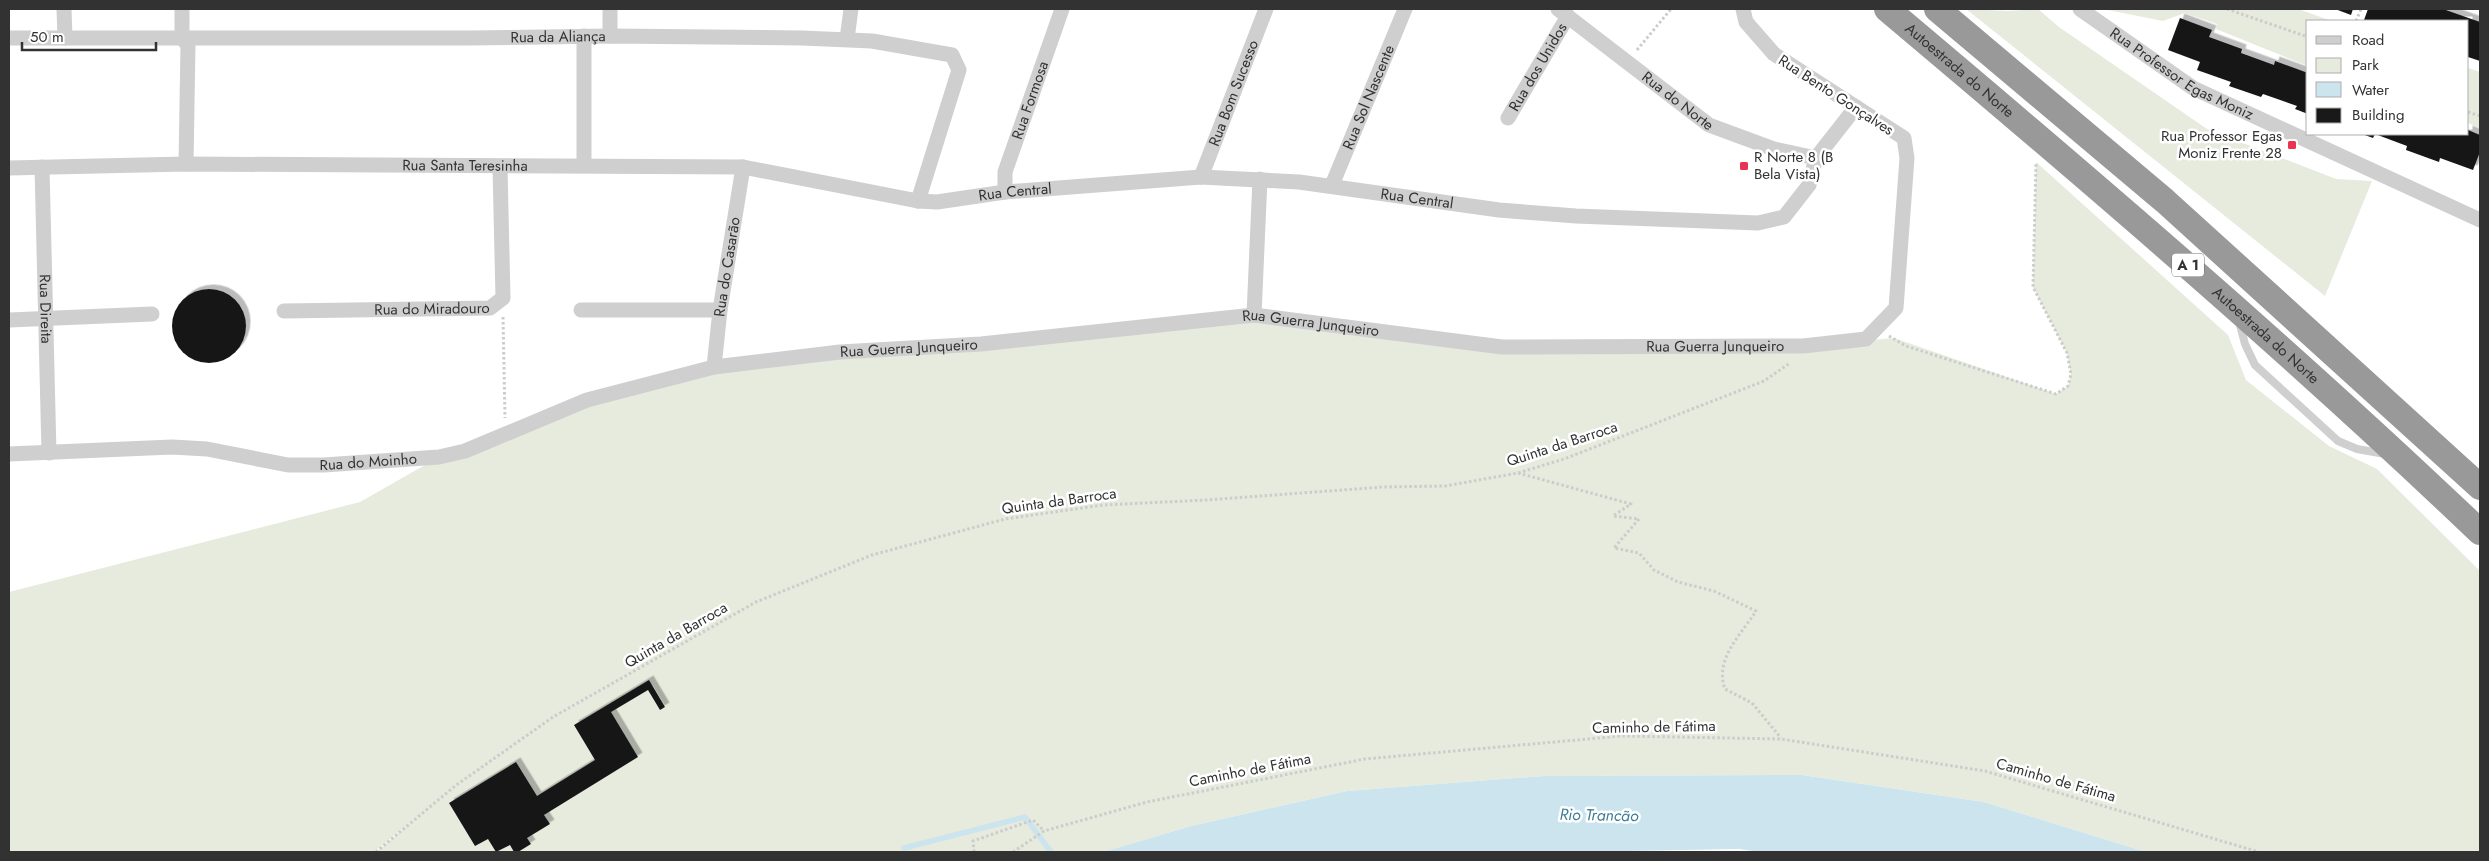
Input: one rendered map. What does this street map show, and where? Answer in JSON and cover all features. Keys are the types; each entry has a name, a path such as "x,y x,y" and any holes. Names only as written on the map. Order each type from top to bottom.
{"highway":[{"name":"Autoestrada do Norte","path":"1887,9 2144,226 2234,305 2480,532"},
{"name":"A 1","path":"1937,9 2165,201 2480,487"}],"street":[{"path":"64,9 65,38"},
{"path":"182,9 182,38 188,45 186,164"},
{"path":"610,9 610,36"},
{"path":"847,39 851,9"},
{"name":"Rua Formosa","path":"1004,192 1005,172 1062,9"},
{"name":"Rua Bom Sucesso","path":"1201,177 1266,9"},
{"name":"Rua Sol Nascente","path":"1332,185 1405,9"},
{"name":"Rua Bento Gonçalves","path":"1743,9 1746,22 1774,54 1904,138 1907,158 1896,308"},
{"name":"Rua Professor Egas Moniz","path":"2080,9 2193,88 2480,220"},
{"name":"Rua do Norte","path":"1563,12 1709,125 1774,150 1816,158"},
{"name":"Rua dos Unidos","path":"1508,118 1563,12"},
{"path":"584,36 584,165"},
{"name":"Rua da Aliança","path":"9,38 610,36 847,39 952,56 959,70 918,202"},
{"name":"Rua Central","path":"918,202 937,202 1004,192 1201,177 1260,179 1332,185 1499,210 1576,216 1758,223 1784,217 1809,185 1816,158 1856,107"},
{"name":"Rua Santa Teresinha","path":"9,168 186,164 743,167 918,202"},
{"name":"Rua do Miradouro","path":"284,311 490,308 503,298 500,166"},
{"name":"Rua Direita","path":"42,167 49,453"},
{"name":"Rua do Casarão","path":"714,367 720,310 743,167"},
{"path":"1254,315 1260,179"},
{"name":"Rua Guerra Junqueiro","path":"714,367 840,352 981,344 1254,315 1502,347 1803,346 1866,339 1896,308"},
{"path":"581,310 720,310"},
{"path":"9,320 152,314"},
{"name":"Rua do Moinho","path":"9,454 172,447 207,449 288,464 324,465 439,457 465,451 587,400 714,367"}],"path":[{"path":"1627,63 1671,9"},
{"path":"2227,9 2306,36"},
{"path":"1876,328 1906,346 2056,394 2068,386 2071,374 2067,353 2033,287 2036,162 2030,158"},
{"path":"503,298 506,434"},
{"name":"Quinta da Barroca","path":"376,852 455,786 554,718 756,602 872,555 1005,519 1103,504 1206,500 1383,486 1445,486 1518,473 1564,459 1764,381 1796,358 1803,346"},
{"path":"1518,473 1631,504 1613,516 1640,519 1614,548 1639,553 1654,570 1678,582 1714,591 1756,611 1728,649 1721,678 1725,689 1752,703 1781,738"},
{"name":"Caminho de Fátima","path":"1013,852 1044,831 1147,802 1365,759 1621,736 1781,738 1985,771 2259,852"},
{"path":"974,852 973,841 1033,820 1044,831"}],"green space":[{"path":"1966,9 2007,11 2038,9 2059,27 2207,129 2336,179 2372,181 2325,296"},
{"path":"2103,9 2298,9 2329,20 2306,20 2306,65 2216,29 2217,24 2185,13 2163,21"},
{"path":"2469,68 2480,72 2480,128 2469,123"},
{"path":"2036,162 2228,335 2246,380 2329,446 2377,469 2480,571 2480,852 2146,852 1984,802 1802,775 1544,776 1347,791 1191,826 1103,852 376,852 418,816 374,852 9,852 9,592 360,502 439,457 549,415 714,367 1254,315 1502,347 1803,346 1894,338 2056,394 2068,386 2071,374 2067,353 2033,287"}],"water":[{"name":"Rio Trancão","path":"1802,775 1984,802 2146,852 1760,852 1739,849 1569,852 1103,852 1191,826 1347,791 1544,776"}],"building":[{"path":"2335,9 2353,9 2351,15"},
{"path":"2368,9 2443,9 2480,22 2480,61 2469,57 2469,20 2364,20"},
{"path":"2180,18 2212,30 2209,37 2242,49 2241,53 2274,65 2275,61 2306,72 2306,113 2295,109 2297,106 2263,94 2261,97 2229,86 2231,82 2197,70 2200,62 2168,50"},
{"path":"2469,130 2480,135 2480,152 2473,170 2440,158 2439,162 2406,150 2407,146 2378,135 2469,135"},
{"path":"209,289 230,295 240,305 246,326 240,347 230,357 209,363 188,357 178,347 172,326 178,305 188,295"},
{"path":"649,680 665,707 660,710 648,690 611,712 638,757 544,815 550,824 527,838 531,844 518,852 514,852 510,845 496,852 488,839 475,846 449,803 516,762 537,796 595,760 574,725"}],"waterway":[{"path":"904,848 1025,817 1051,852"}],"place":[{"name":"Rua Professor Egas Moniz Frente 28","path":"2292,145"},
{"name":"R Norte 8 (B Bela Vista)","path":"1744,166"}]}
